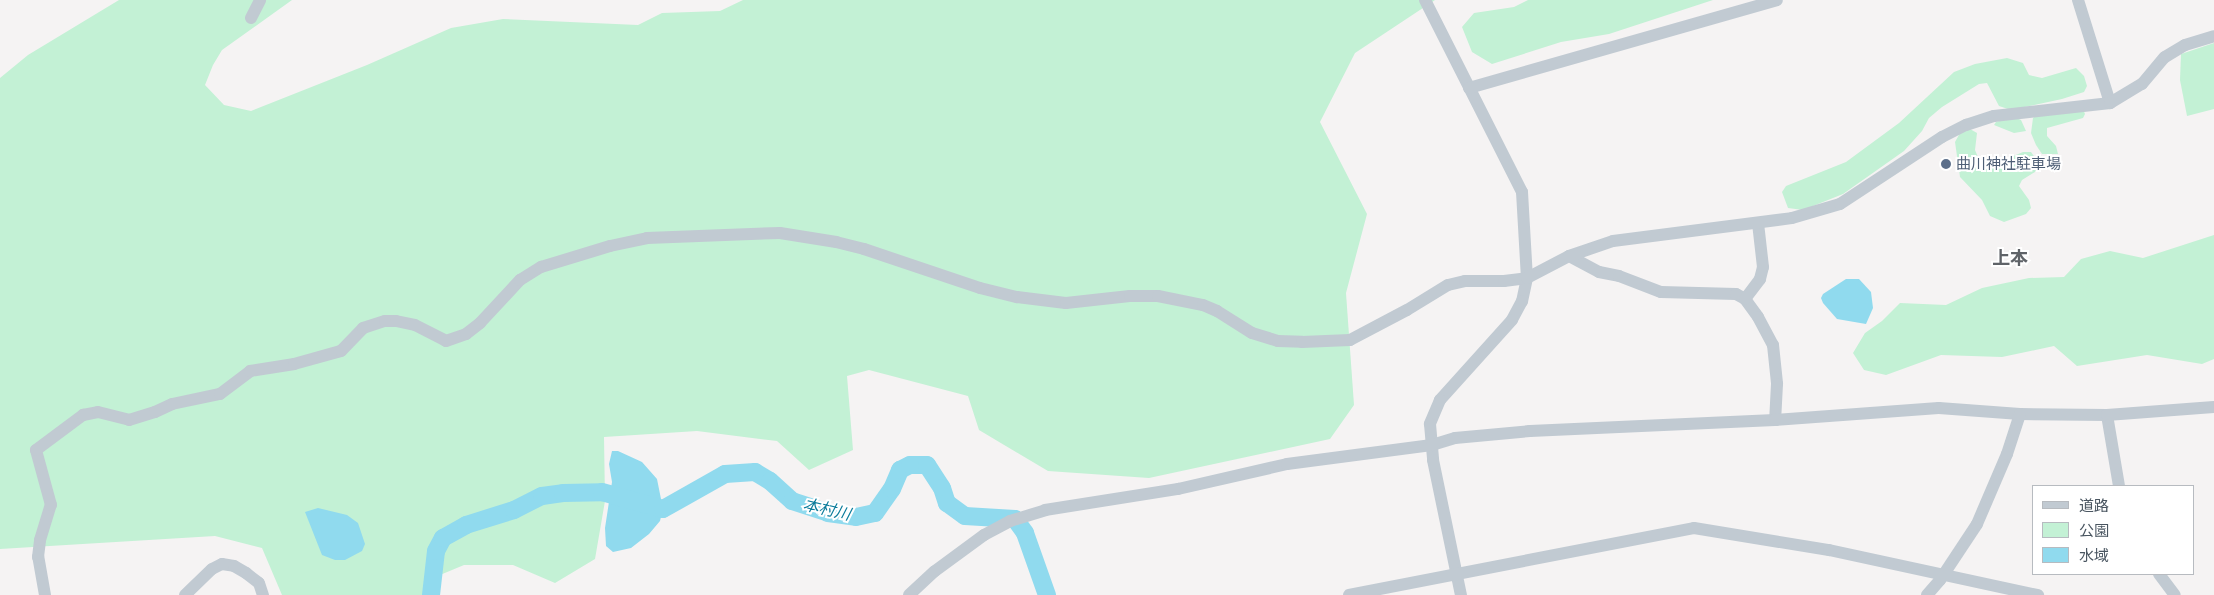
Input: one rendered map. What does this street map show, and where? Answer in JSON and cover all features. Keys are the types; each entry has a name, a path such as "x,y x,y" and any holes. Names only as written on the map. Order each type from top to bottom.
{"street":[{"path":"251,18 260,0"},
{"path":"1425,0 1522,192 1527,278 1522,301 1512,320 1440,400 1430,424 1432,446 1461,595"},
{"path":"1470,88 1777,0"},
{"path":"2078,0 2110,103"},
{"path":"45,595 38,557 40,540 51,505 36,450 83,415 98,412 129,420 155,412 172,404 220,394 250,371 294,364 336,353 363,328 385,321 416,325 446,341 466,334 480,323 520,280 541,267 610,246 656,237 780,233 864,249 980,288 1017,297 1066,303 1130,296 1177,299 1217,311 1252,333 1278,341 1350,340 1407,310 1448,285 1465,281 1504,281 1527,278 1569,256 1613,241 1758,223 1809,214 1840,204 1942,137 1966,124 1994,116 2110,103 2142,84 2165,57 2185,44 2214,36"},
{"path":"1745,299 1760,279 1763,267 1758,223"},
{"path":"1569,256 1599,272 1619,276 1661,292 1736,294 1745,299 1758,316 1773,345 1777,384 1775,420"},
{"path":"909,595 935,571 972,542 1010,521 1045,510 1178,488 1287,464 1432,446 1455,438 1530,431 1775,420 1940,408 2020,414 2107,415 2214,406"},
{"path":"1927,595 1944,575 1977,524 2006,454 2020,414"},
{"path":"2107,415 2119,485"},
{"path":"1349,595 1457,576 1694,528 1829,550 2038,595"},
{"path":"185,595 212,569 222,564 234,566 246,573 259,583 263,595"},
{"path":"2160,575 2175,595"}],"green space":[{"path":"119,0 292,0 222,50 213,65 205,85 224,105 251,111 367,65 451,28 503,19 638,25 662,13 720,11 743,0 1435,0 1355,53 1320,122 1367,214 1346,293 1354,405 1330,439 1149,478 1048,471 979,430 968,396 869,370 847,376 853,450 809,470 777,441 697,431 604,437 605,501 595,559 555,583 513,565 464,565 440,575 429,595 282,595 262,548 215,536 0,549 0,78 28,55"},
{"path":"1528,0 1713,0 1609,34 1561,42 1492,64 1472,52 1462,27 1474,13 1514,7"},
{"path":"2214,43 2214,109 2187,116 2180,80 2181,54"},
{"path":"2007,58 2023,63 2029,75 2042,78 2076,68 2084,76 2087,86 2084,92 2062,99 2011,110 1999,106 1987,83 1979,84 1942,107 1929,118 1922,131 1904,151 1843,194 1803,210 1788,208 1782,192 1786,186 1846,162 1899,123 1954,72 1975,64"},
{"path":"2083,109 2085,114 2083,118 2047,128 2047,136 2056,146 2058,154 2042,154 2031,133 2033,118 2037,115"},
{"path":"2014,117 2021,120 2026,131 2014,133 1994,125 1996,122"},
{"path":"1970,129 1977,133 1975,150 1980,162 1999,162 2023,152 2031,152 2036,159 2039,166 2035,172 2022,180 2019,186 2029,200 2031,208 2026,214 2004,222 1990,216 1982,200 1960,177 1955,142 1960,133"},
{"path":"2214,235 2214,359 2202,364 2147,355 2077,366 2054,346 2002,357 1941,355 1886,375 1864,370 1853,353 1865,333 1882,321 1900,303 1946,305 1982,288 2029,278 2064,277 2081,259 2110,251 2143,258"}],"water":[{"path":"1846,279 1859,279 1871,292 1873,308 1866,324 1837,319 1823,303 1821,298 1823,294"},
{"path":"612,451 618,451 642,462 657,479 663,509 660,521 649,534 631,548 613,552 606,546 605,528 612,482 609,464"},
{"path":"318,508 347,515 358,523 365,544 362,551 345,560 335,560 322,555 305,512"}],"waterway":[{"name":"本村川","path":"431,595 436,551 443,538 466,525 514,510 542,496 563,493 602,492 663,509 725,474 755,472 770,481 792,501 828,513 856,517 875,513 892,489 900,470 910,465 927,465 942,488 947,503 965,516 1015,519 1025,533 1047,595"}],"place":[{"name":"曲川神社駐車場","path":"1946,164"}],"district":[{"name":"上本","path":"2010,258"}]}
